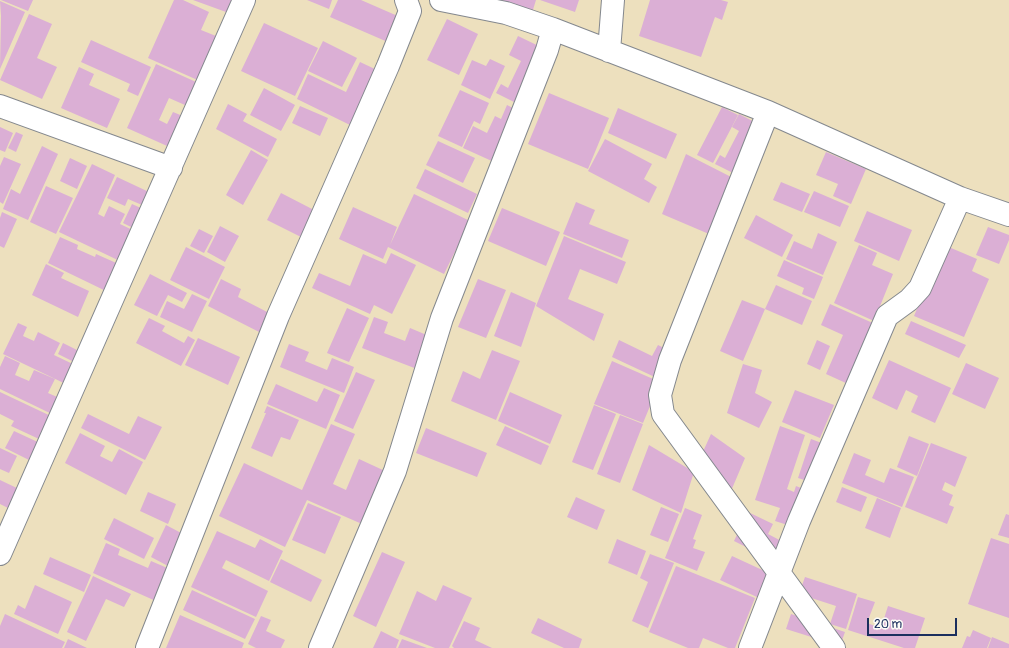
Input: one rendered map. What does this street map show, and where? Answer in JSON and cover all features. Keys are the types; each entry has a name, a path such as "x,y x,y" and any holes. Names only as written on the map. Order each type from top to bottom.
{"street":[{"path":"0,554 244,0"},
{"path":"147,648 278,316 388,66 410,11 406,0"},
{"path":"441,0 506,13 553,29 768,112 960,198 1009,215"},
{"path":"609,51 612,0"},
{"path":"320,648 395,472 442,318 547,50 553,29"},
{"path":"0,106 171,168"},
{"path":"768,112 670,360 660,395 663,414 834,648"},
{"path":"750,648 799,521 887,316 909,300 920,288 960,198"}],"building":[{"path":"1,0 33,0 28,11"},
{"path":"174,0 183,0 209,12 201,30 221,38 202,82 148,58"},
{"path":"193,0 244,0 237,16"},
{"path":"307,0 332,0 329,9"},
{"path":"338,0 361,0 400,17 390,43 330,17"},
{"path":"503,0 536,0 532,13 502,3"},
{"path":"540,0 579,0 575,12"},
{"path":"650,0 721,0 728,2 722,20 715,17 701,57 639,36"},
{"path":"0,1 25,12 0,69 1,16"},
{"path":"29,14 52,24 37,58 57,67 42,99 0,80"},
{"path":"447,19 478,34 459,75 427,60"},
{"path":"264,23 318,48 295,96 241,71"},
{"path":"518,36 547,50 520,105 496,93 501,84 508,88 521,61 509,55"},
{"path":"91,40 151,67 138,96 127,91 130,84 81,62"},
{"path":"323,41 357,58 342,87 308,71"},
{"path":"490,59 505,66 490,99 461,85 472,60 486,66"},
{"path":"360,62 377,70 350,125 297,99 308,74 346,92"},
{"path":"156,64 205,86 194,109 169,98 159,120 167,124 173,112 190,119 176,150 127,128"},
{"path":"79,67 94,74 89,85 120,99 107,128 61,108"},
{"path":"264,88 295,105 281,131 250,115"},
{"path":"460,90 489,103 480,124 474,121 462,147 438,136"},
{"path":"549,93 609,118 588,169 528,144"},
{"path":"228,104 247,114 243,121 277,139 268,157 216,129"},
{"path":"507,105 517,110 494,162 463,148 473,126 487,133 495,116 501,119"},
{"path":"300,106 328,118 320,136 292,123"},
{"path":"722,107 738,115 713,163 697,155"},
{"path":"618,108 677,134 666,159 608,133"},
{"path":"739,114 764,127 739,176 715,164 720,155 725,158 739,131 732,127"},
{"path":"0,127 13,133 5,152 0,150"},
{"path":"16,132 23,135 16,152 8,148"},
{"path":"605,139 652,164 644,179 657,187 649,203 588,171"},
{"path":"438,141 475,158 463,183 426,165"},
{"path":"42,146 58,154 28,220 3,209 11,189 20,194"},
{"path":"251,150 268,160 243,205 226,195"},
{"path":"826,152 866,169 851,204 833,196 838,184 816,175"},
{"path":"686,154 741,182 716,237 662,214"},
{"path":"4,157 21,164 3,204 0,202 0,166"},
{"path":"70,158 87,166 77,189 60,181"},
{"path":"92,164 115,175 98,214 104,217 109,206 125,214 120,224 139,233 124,263 59,232"},
{"path":"425,169 477,194 468,213 416,188"},
{"path":"117,177 149,192 142,205 128,199 125,206 107,198"},
{"path":"781,182 810,194 802,212 773,200"},
{"path":"46,186 73,198 56,234 30,222"},
{"path":"814,191 849,206 840,227 804,212"},
{"path":"281,193 314,210 301,237 267,220"},
{"path":"414,194 470,221 444,274 388,247 383,259 339,239 353,207 397,227 390,245"},
{"path":"576,202 595,210 589,224 629,240 622,258 563,234"},
{"path":"132,204 143,209 133,228 123,223"},
{"path":"502,208 560,232 546,266 488,241"},
{"path":"867,211 912,230 899,261 854,241"},
{"path":"2,212 17,219 4,248 0,246 0,218"},
{"path":"756,215 793,235 782,257 744,238"},
{"path":"220,226 239,236 225,262 207,252"},
{"path":"988,227 1009,235 1009,240 999,264 976,255"},
{"path":"199,229 213,236 204,253 190,246"},
{"path":"818,233 837,242 823,275 786,259 794,241 812,249"},
{"path":"564,236 626,262 617,284 580,269 568,299 604,314 594,341 536,306"},
{"path":"60,237 78,245 77,249 95,257 96,254 123,266 110,293 48,263"},
{"path":"859,245 877,253 872,265 893,274 874,321 834,303"},
{"path":"944,245 977,259 972,271 989,279 964,337 914,316"},
{"path":"186,247 225,267 209,299 170,280"},
{"path":"391,253 416,265 392,314 374,305 370,314 312,288 319,273 350,286 363,254 386,264"},
{"path":"784,260 823,277 814,299 802,294 804,288 777,276"},
{"path":"46,264 64,273 61,278 89,291 78,317 32,295"},
{"path":"150,274 187,293 182,302 168,295 157,316 134,305"},
{"path":"221,279 241,289 238,297 275,316 265,335 208,306"},
{"path":"478,279 506,290 486,338 458,327"},
{"path":"776,285 812,301 802,325 765,309"},
{"path":"511,292 536,303 521,347 494,336"},
{"path":"192,294 207,301 192,332 160,317 167,301 184,309"},
{"path":"742,300 765,309 743,361 720,351"},
{"path":"830,304 875,324 848,384 826,374 843,335 821,325"},
{"path":"347,308 369,318 349,362 327,353"},
{"path":"374,317 388,322 384,333 405,341 410,328 429,336 417,369 362,348"},
{"path":"149,318 165,326 162,331 184,343 188,336 195,340 181,366 136,343"},
{"path":"911,321 966,345 959,358 905,334"},
{"path":"18,323 27,327 23,336 34,341 38,332 60,343 54,355 79,367 70,386 3,354"},
{"path":"198,338 240,357 228,385 185,365"},
{"path":"619,340 652,356 658,345 672,352 659,379 612,357"},
{"path":"817,340 830,346 820,370 807,364"},
{"path":"63,343 81,352 76,363 58,354"},
{"path":"289,344 309,352 305,361 327,370 332,358 354,367 344,393 280,367"},
{"path":"492,350 520,361 496,420 451,401 463,371 480,379"},
{"path":"5,356 20,363 15,375 29,381 34,370 55,379 48,393 64,400 56,416 0,389 0,367"},
{"path":"889,360 951,388 935,423 911,412 918,396 906,390 897,410 872,398"},
{"path":"612,361 660,382 643,423 594,404"},
{"path":"966,363 999,378 985,409 952,394"},
{"path":"743,364 762,370 755,393 772,402 759,428 727,413"},
{"path":"356,372 375,380 353,429 334,421"},
{"path":"276,384 317,402 324,388 340,395 326,429 267,404"},
{"path":"795,390 834,405 820,438 782,422"},
{"path":"0,392 55,418 39,439 11,426 14,421 0,414"},
{"path":"510,392 562,415 550,444 498,421"},
{"path":"594,405 616,414 593,470 572,462"},
{"path":"267,406 299,420 290,440 281,437 272,457 251,448 266,413 264,413"},
{"path":"88,414 129,434 138,416 162,427 145,460 81,428"},
{"path":"620,415 643,424 620,483 597,474"},
{"path":"331,424 355,434 333,484 346,490 359,459 385,471 362,524 307,500 285,547 219,516 244,463 302,490"},
{"path":"505,426 549,446 541,465 496,445"},
{"path":"780,426 805,435 787,489 794,492 796,486 806,490 794,527 775,521 780,508 755,500"},
{"path":"426,428 487,453 477,477 416,453"},
{"path":"14,431 42,444 33,462 5,448"},
{"path":"80,433 105,446 100,456 112,462 119,449 143,462 126,495 65,463"},
{"path":"711,434 745,458 731,491 696,467"},
{"path":"909,436 929,444 917,476 897,467"},
{"path":"811,439 827,445 814,483 798,478"},
{"path":"931,443 967,457 955,487 945,482 942,490 953,495 949,505 954,507 947,524 905,507"},
{"path":"649,445 694,472 681,513 632,490"},
{"path":"0,448 17,456 9,473 0,469"},
{"path":"854,453 871,460 865,475 884,483 890,468 914,477 902,507 842,483"},
{"path":"0,480 21,490 12,510 0,504"},
{"path":"842,487 867,497 861,512 836,502"},
{"path":"148,492 176,504 168,524 140,511"},
{"path":"576,497 605,510 597,530 567,517"},
{"path":"877,498 901,508 890,538 865,528"},
{"path":"308,503 341,517 325,554 292,540"},
{"path":"661,507 679,514 668,542 650,535"},
{"path":"685,508 702,515 693,539 696,540 693,548 705,552 697,571 665,558"},
{"path":"748,512 773,524 768,534 787,544 778,563 734,541"},
{"path":"1006,514 1009,515 1009,538 998,535"},
{"path":"114,518 154,538 144,559 104,539"},
{"path":"166,525 185,535 170,567 151,557"},
{"path":"217,531 255,548 260,539 283,551 269,581 226,560 222,568 268,591 256,617 191,587"},
{"path":"991,538 1009,544 1009,618 968,604"},
{"path":"617,539 646,551 637,575 608,563"},
{"path":"106,543 120,549 118,555 148,568 151,561 172,570 158,602 93,573"},
{"path":"382,552 405,562 376,627 353,616"},
{"path":"650,554 674,563 648,628 632,621 648,582 640,578"},
{"path":"732,556 771,574 759,598 720,580"},
{"path":"50,557 91,575 84,592 43,574"},
{"path":"281,559 322,580 311,602 270,582"},
{"path":"676,566 755,598 735,648 728,648 703,638 699,648 688,648 649,632"},
{"path":"93,576 131,594 124,607 106,599 86,641 67,632"},
{"path":"805,577 857,594 846,629 830,624 836,606 799,594"},
{"path":"35,585 72,602 58,634 14,614 18,605 25,609"},
{"path":"443,585 472,598 449,648 435,648 399,634 417,591 436,601"},
{"path":"192,590 255,619 245,639 183,610"},
{"path":"858,597 875,602 867,623 881,628 888,606 925,618 915,648 904,648 848,630"},
{"path":"5,614 65,642 62,648 0,648 0,626"},
{"path":"791,614 845,632 840,646 786,629"},
{"path":"180,615 244,643 242,648 166,648"},
{"path":"261,616 271,620 266,631 285,640 281,648 256,648 248,644"},
{"path":"538,618 582,639 579,648 564,648 531,633"},
{"path":"464,621 480,628 475,640 492,648 454,648 452,646"},
{"path":"973,630 991,638 987,648 962,648 967,636 970,637"},
{"path":"381,631 399,640 396,648 373,648"},
{"path":"992,637 1009,644 1009,648 988,648"},
{"path":"68,639 87,648 64,648"},
{"path":"402,639 427,648 398,648"}]}
